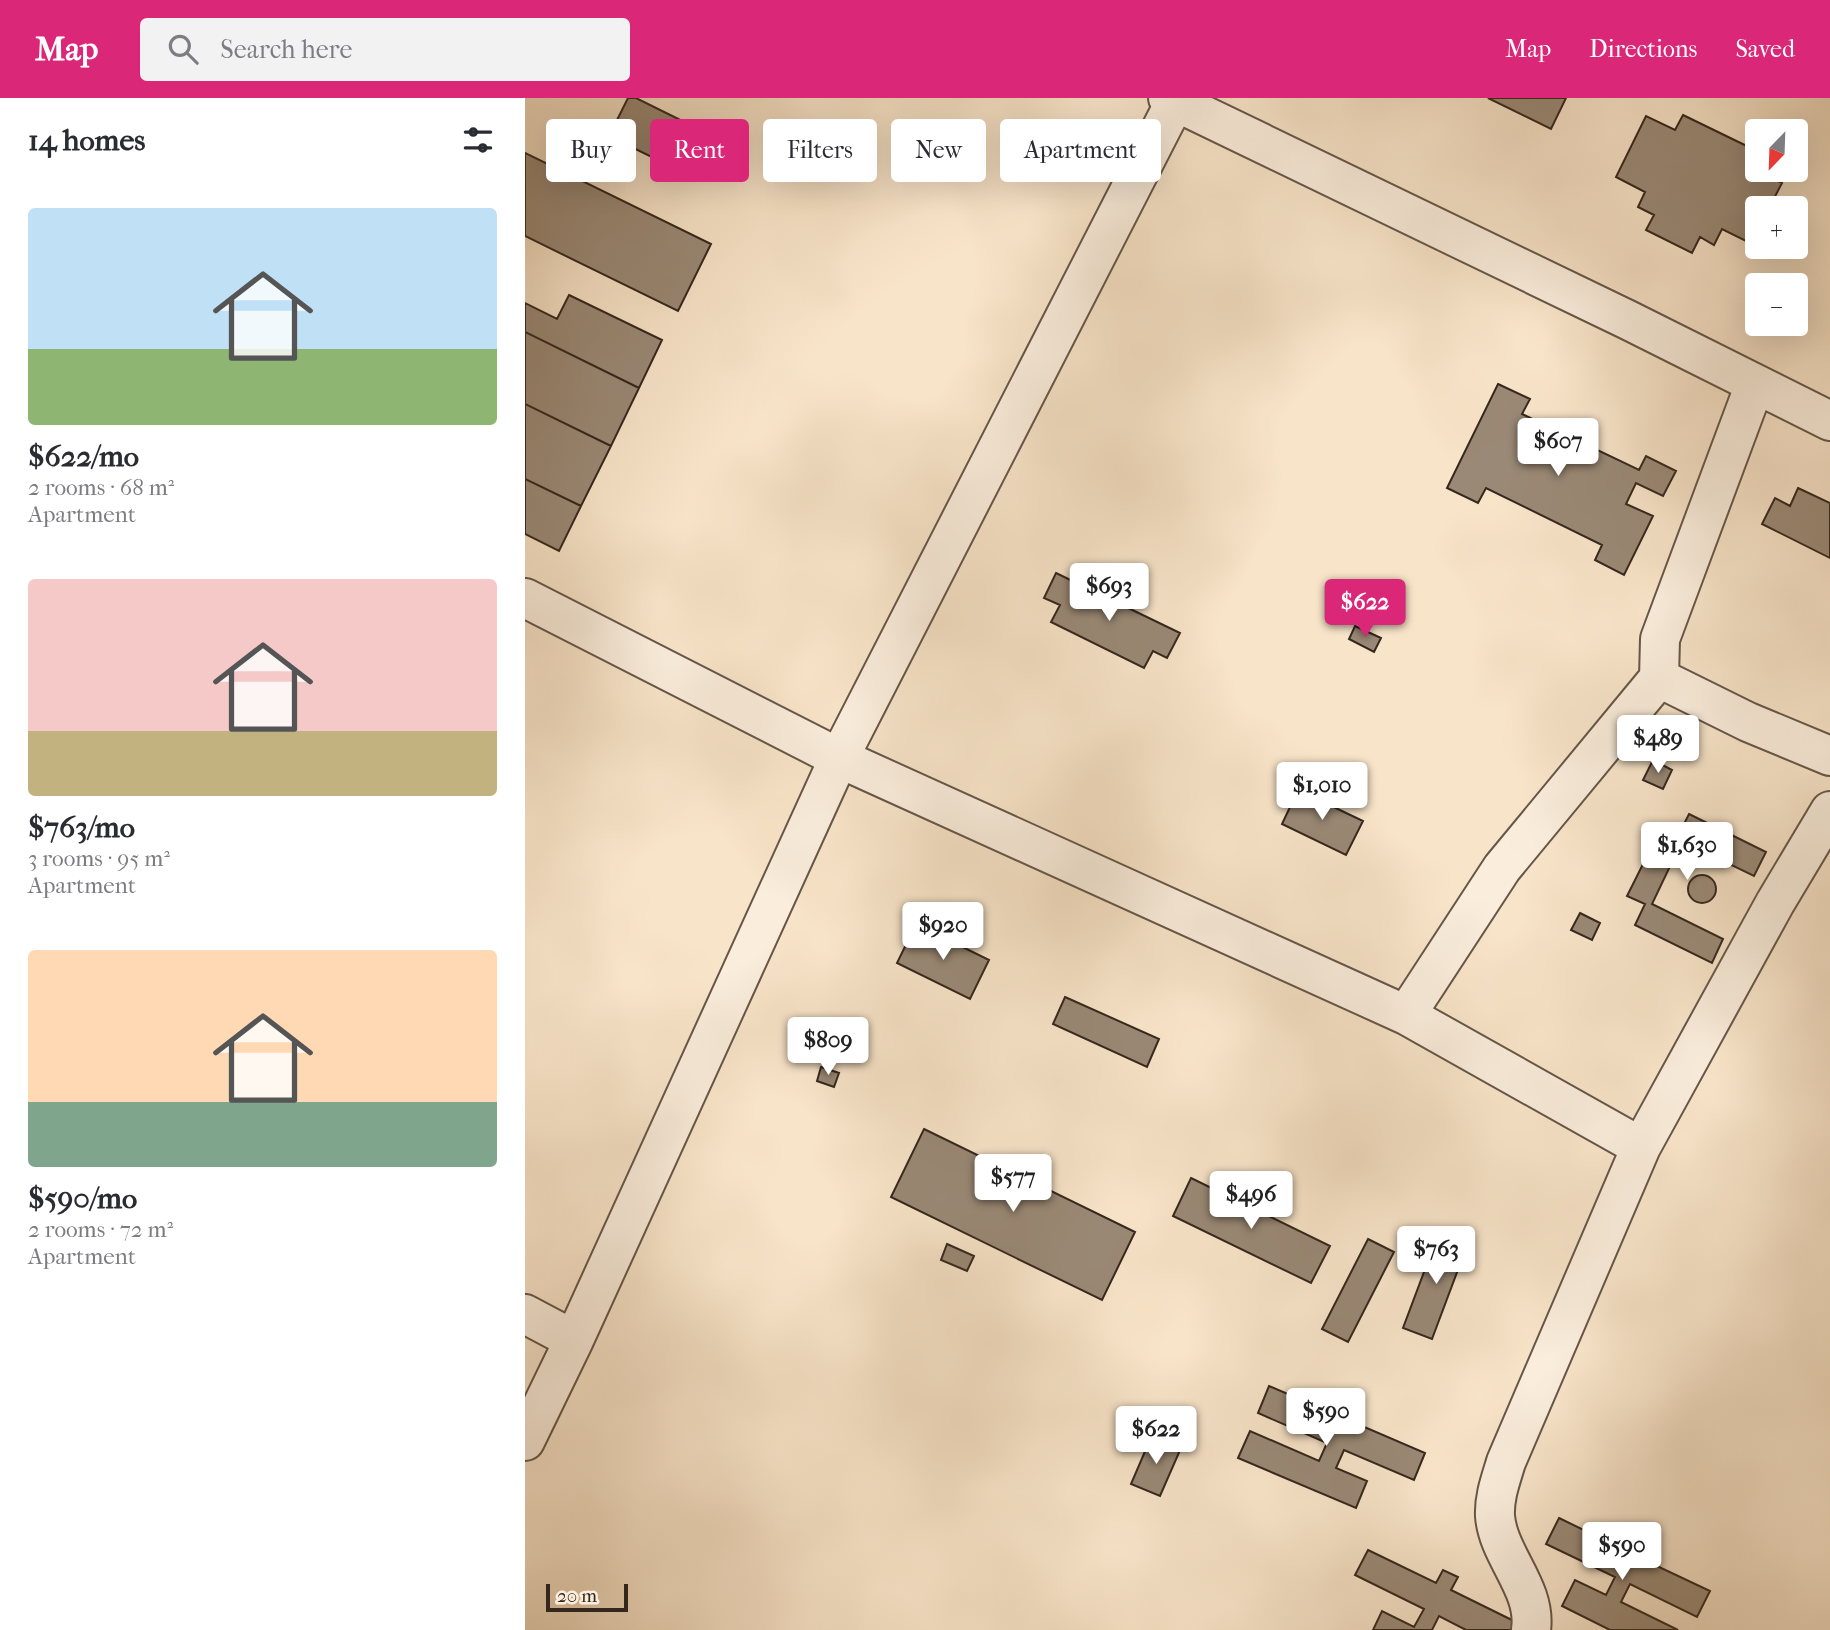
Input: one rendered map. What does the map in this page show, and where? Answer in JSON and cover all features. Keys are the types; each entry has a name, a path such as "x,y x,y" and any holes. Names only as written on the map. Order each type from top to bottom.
{"lane":[{"path":"525,1441 574,1340 839,758 1173,99 1830,421"},
{"path":"1406,1015 1502,868 1659,678 1660,639 1755,384"},
{"path":"525,598 839,758 1406,1015 1641,1147"},
{"path":"1659,678 1748,722 1830,756"},
{"path":"1531,1630 1529,1599 1500,1537 1495,1516 1497,1491 1506,1462 1641,1147 1775,903 1830,811"},
{"path":"525,1314 574,1340"}],"building":[{"path":"628,98 636,98 678,119 650,119 650,156 636,149 636,119 618,119"},
{"path":"1488,98 1566,98 1551,129"},
{"path":"1683,115 1745,145 1745,182 1782,183 1775,196 1745,196 1745,240 1722,229 1714,245 1700,237 1692,253 1646,230 1654,215 1638,207 1645,192 1616,177 1646,116 1675,130"},
{"path":"525,153 546,163 546,182 584,182 711,244 678,311 525,236"},
{"path":"569,295 662,340 639,388 525,332 525,303 557,319"},
{"path":"525,332 639,388 611,446 525,404"},
{"path":"1498,384 1530,399 1522,414 1639,470 1646,456 1676,471 1663,496 1636,483 1626,504 1653,516 1624,575 1595,560 1602,545 1486,488 1478,503 1447,488"},
{"path":"525,404 611,446 581,506 525,479"},
{"path":"525,479 581,506 559,551 525,534"},
{"path":"1798,488 1830,503 1830,558 1762,524 1775,498 1790,506"},
{"path":"1056,573 1180,633 1167,658 1153,651 1144,668 1051,622 1060,605 1044,598"},
{"path":"1355,626 1381,638 1374,652 1349,639"},
{"path":"1653,760 1672,770 1663,789 1643,780"},
{"path":"1298,790 1363,821 1346,855 1282,824"},
{"path":"1689,814 1766,852 1754,876 1682,841 1652,904 1723,939 1712,963 1635,925 1645,904 1627,896 1661,828 1678,836"},
{"path":"1702,875 1712,879 1716,889 1712,899 1702,903 1692,899 1688,889 1692,879"},
{"path":"1580,913 1600,923 1592,940 1571,930"},
{"path":"916,924 989,960 970,999 897,963"},
{"path":"1065,997 1159,1039 1147,1067 1053,1024"},
{"path":"821,1067 839,1073 834,1087 817,1081"},
{"path":"924,1129 1135,1232 1102,1300 891,1197"},
{"path":"1191,1178 1330,1246 1311,1283 1173,1216"},
{"path":"1439,1232 1468,1243 1432,1339 1403,1328"},
{"path":"1368,1239 1394,1252 1348,1342 1322,1329"},
{"path":"947,1244 974,1256 967,1271 941,1260"},
{"path":"1269,1386 1339,1416 1343,1405 1360,1412 1355,1423 1425,1453 1414,1480 1344,1450 1336,1468 1367,1481 1356,1508 1238,1458 1250,1431 1319,1461 1327,1443 1258,1413"},
{"path":"1152,1435 1181,1448 1160,1496 1131,1484"},
{"path":"1559,1518 1627,1551 1633,1540 1648,1547 1642,1559 1710,1591 1697,1617 1630,1584 1621,1602 1678,1630 1610,1630 1562,1606 1575,1580 1606,1595 1615,1577 1546,1544"},
{"path":"1368,1550 1436,1583 1443,1570 1458,1577 1451,1590 1520,1624 1516,1630 1466,1630 1439,1616 1432,1630 1373,1630 1382,1611 1414,1627 1424,1609 1355,1575"}]}
